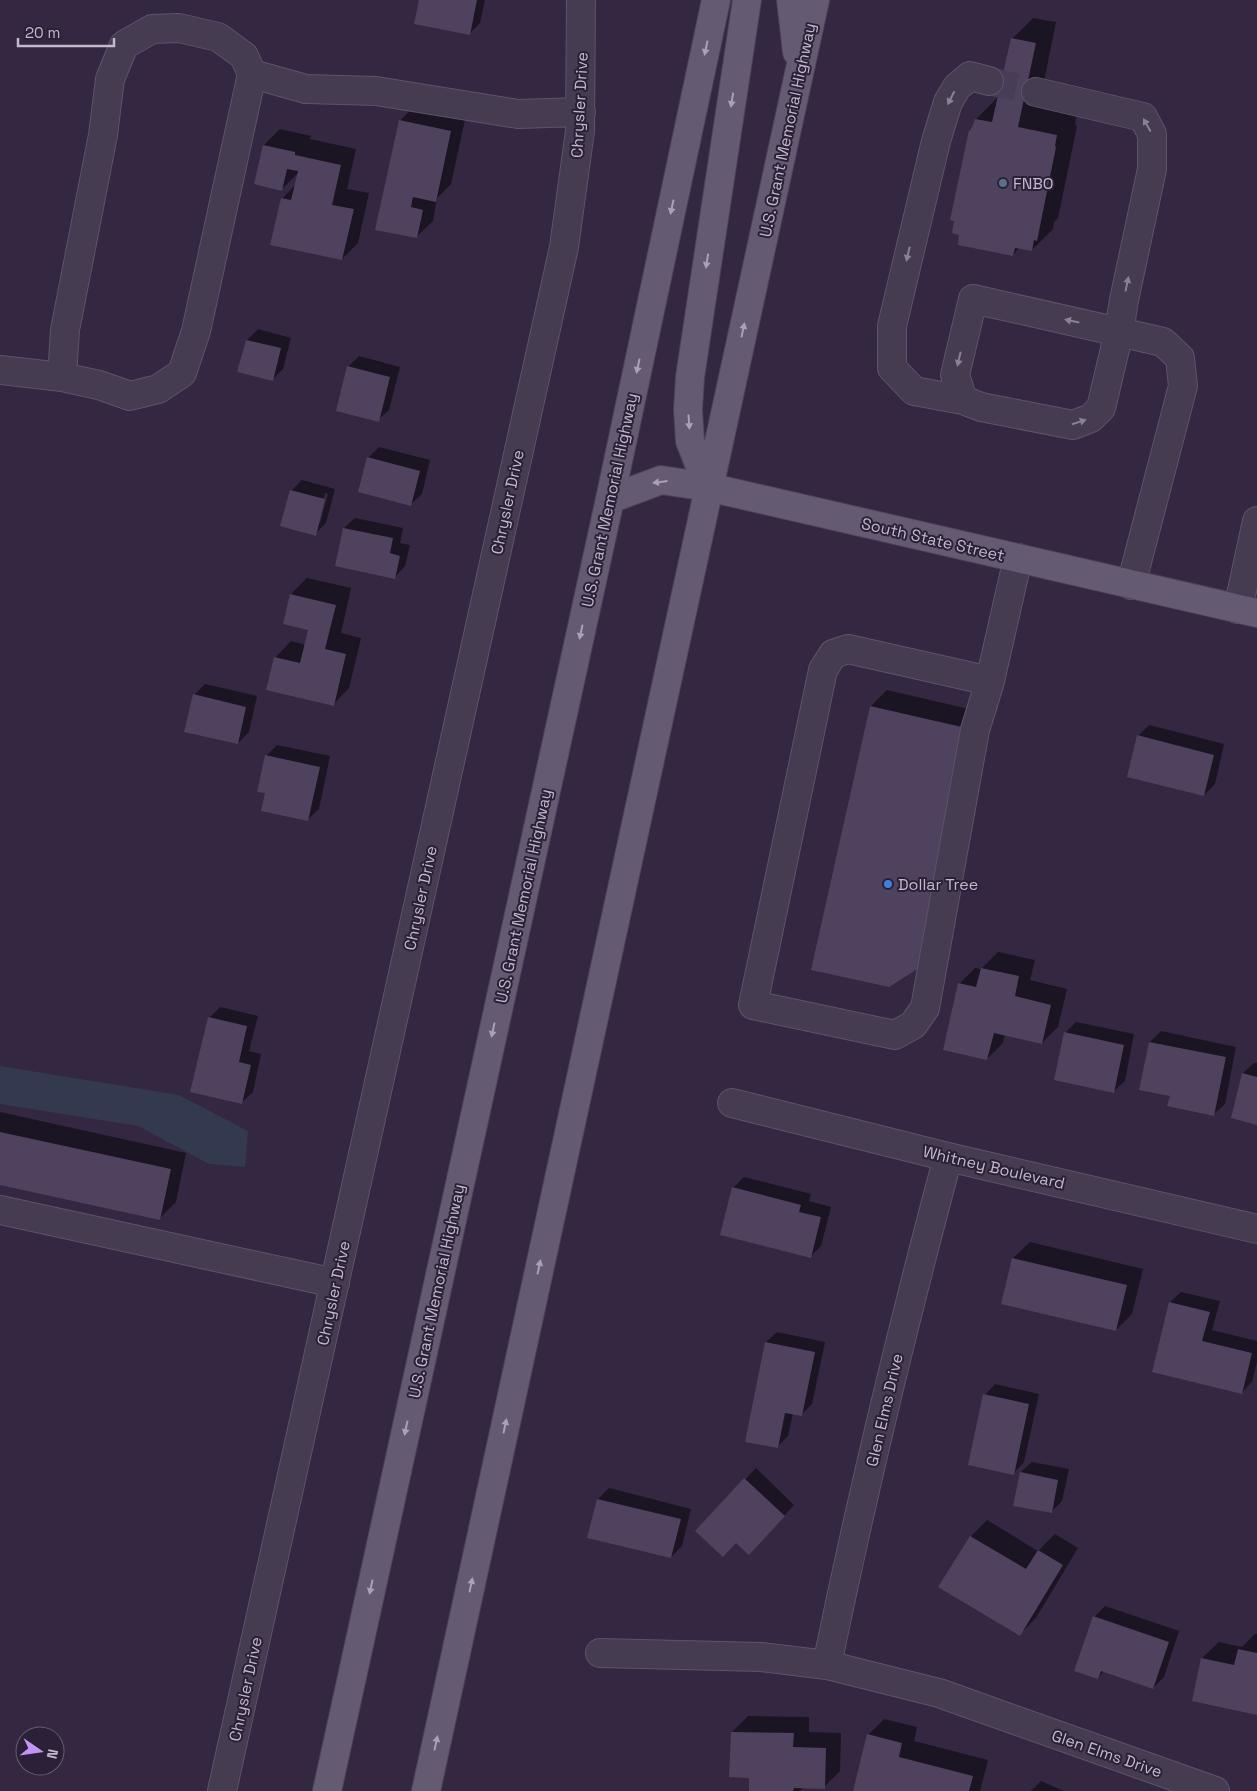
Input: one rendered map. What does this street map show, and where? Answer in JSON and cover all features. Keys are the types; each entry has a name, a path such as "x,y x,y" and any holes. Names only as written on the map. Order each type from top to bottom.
{"main road":[{"name":"U.S. Grant Memorial Highway","path":"327,1791 610,499 716,0"},
{"path":"426,1791 708,487 690,441 688,410 690,377 747,0"},
{"path":"791,0 800,70"},
{"name":"U.S. Grant Memorial Highway","path":"708,487 815,0"},
{"name":"South State Street","path":"610,499 660,480 708,487 1248,611"}],"street":[{"name":"Chrysler Drive","path":"222,1791 564,246 580,131 582,0"},
{"path":"0,370 62,377 130,396 158,389 182,373 198,322 252,74 244,56 218,37 179,28 152,29 124,45 110,79 102,135 65,330 62,377"},
{"path":"252,74 306,89 376,91 518,114 581,112"},
{"path":"989,81 970,76 957,87 948,102 936,140 892,326 892,368 914,391 962,400 981,407 1073,426 1091,418 1101,408 1119,332 1152,170 1152,134 1143,118 1036,92"},
{"path":"962,400 955,375 972,300 1163,342 1180,358 1183,386 1131,584"},
{"path":"1248,611 1257,521"},
{"path":"990,681 848,649 833,654 823,670 753,1005 895,1035 913,1025 925,1008 974,730 990,681 1018,558"},
{"name":"Whitney Boulevard","path":"732,1103 948,1157 1257,1229"},
{"name":"Glen Elms Drive","path":"828,1665 844,1581 907,1312 948,1157"},
{"path":"0,1210 335,1283"},
{"name":"Glen Elms Drive","path":"600,1653 761,1657 828,1665 939,1693 1215,1791"}],"shaded area":[{"path":"0,1066 179,1095 248,1131 245,1167 209,1164 138,1126 0,1104"}],"building":[{"path":"419,0 477,0 470,35 414,24"},
{"name":"FNBO","path":"1011,38 1036,43 1018,127 1057,135 1037,241 1034,240 1032,251 1015,248 1013,256 958,245 959,235 952,233 954,221 950,220 969,130 975,119 992,122"},
{"path":"399,120 451,131 436,202 413,197 411,207 423,210 417,238 375,230"},
{"path":"263,145 295,152 295,155 341,165 332,205 354,209 342,260 270,245 281,198 291,200 298,171 287,169 282,191 254,184"},
{"path":"246,340 281,348 273,381 237,372"},
{"path":"347,366 390,377 379,422 336,411"},
{"path":"367,457 420,471 411,506 358,492"},
{"path":"290,490 325,499 316,536 280,526"},
{"path":"343,528 393,538 390,553 400,556 395,579 335,566"},
{"path":"290,594 336,605 325,649 346,654 334,706 266,690 274,657 300,663 308,630 283,624"},
{"path":"193,694 246,707 238,744 184,732"},
{"path":"870,706 975,730 922,966 889,987 811,970"},
{"path":"1137,735 1214,755 1204,796 1127,777"},
{"path":"265,755 320,767 308,821 261,811 265,793 257,792"},
{"path":"981,968 1019,976 1015,996 1051,1005 1042,1044 994,1033 987,1060 943,1050 958,983 976,987"},
{"path":"208,1017 247,1026 239,1062 251,1065 242,1104 190,1092"},
{"path":"1064,1032 1124,1045 1114,1093 1054,1080"},
{"path":"1149,1042 1226,1057 1214,1116 1167,1106 1170,1096 1139,1090"},
{"path":"1242,1073 1257,1077 1257,1125 1231,1118"},
{"path":"0,1132 171,1169 160,1220 0,1185"},
{"path":"732,1187 801,1205 799,1212 821,1217 811,1258 720,1235"},
{"path":"1012,1258 1127,1285 1116,1331 1001,1304"},
{"path":"1169,1302 1210,1312 1202,1341 1252,1353 1242,1394 1152,1372"},
{"path":"765,1342 815,1352 802,1416 785,1413 778,1448 745,1442"},
{"path":"983,1394 1029,1404 1014,1475 968,1465"},
{"path":"1020,1472 1058,1480 1052,1513 1013,1506"},
{"path":"744,1478 785,1516 749,1555 736,1543 723,1557 695,1531"},
{"path":"597,1499 681,1519 671,1558 587,1538"},
{"path":"970,1536 1026,1569 1038,1550 1063,1565 1020,1636 938,1587"},
{"path":"1093,1616 1169,1642 1153,1689 1101,1671 1098,1679 1074,1671"},
{"path":"1238,1649 1257,1653 1257,1715 1192,1701 1201,1658 1234,1665"},
{"path":"731,1732 794,1733 793,1747 826,1748 825,1789 794,1788 793,1791 749,1791 749,1778 729,1777"},
{"path":"867,1734 902,1743 899,1757 973,1776 969,1791 853,1791"}],"tunnel":[{"path":"989,81 1036,92"}],"place":[{"name":"FNBO","path":"1003,183"},
{"name":"Dollar Tree","path":"888,884"}]}
